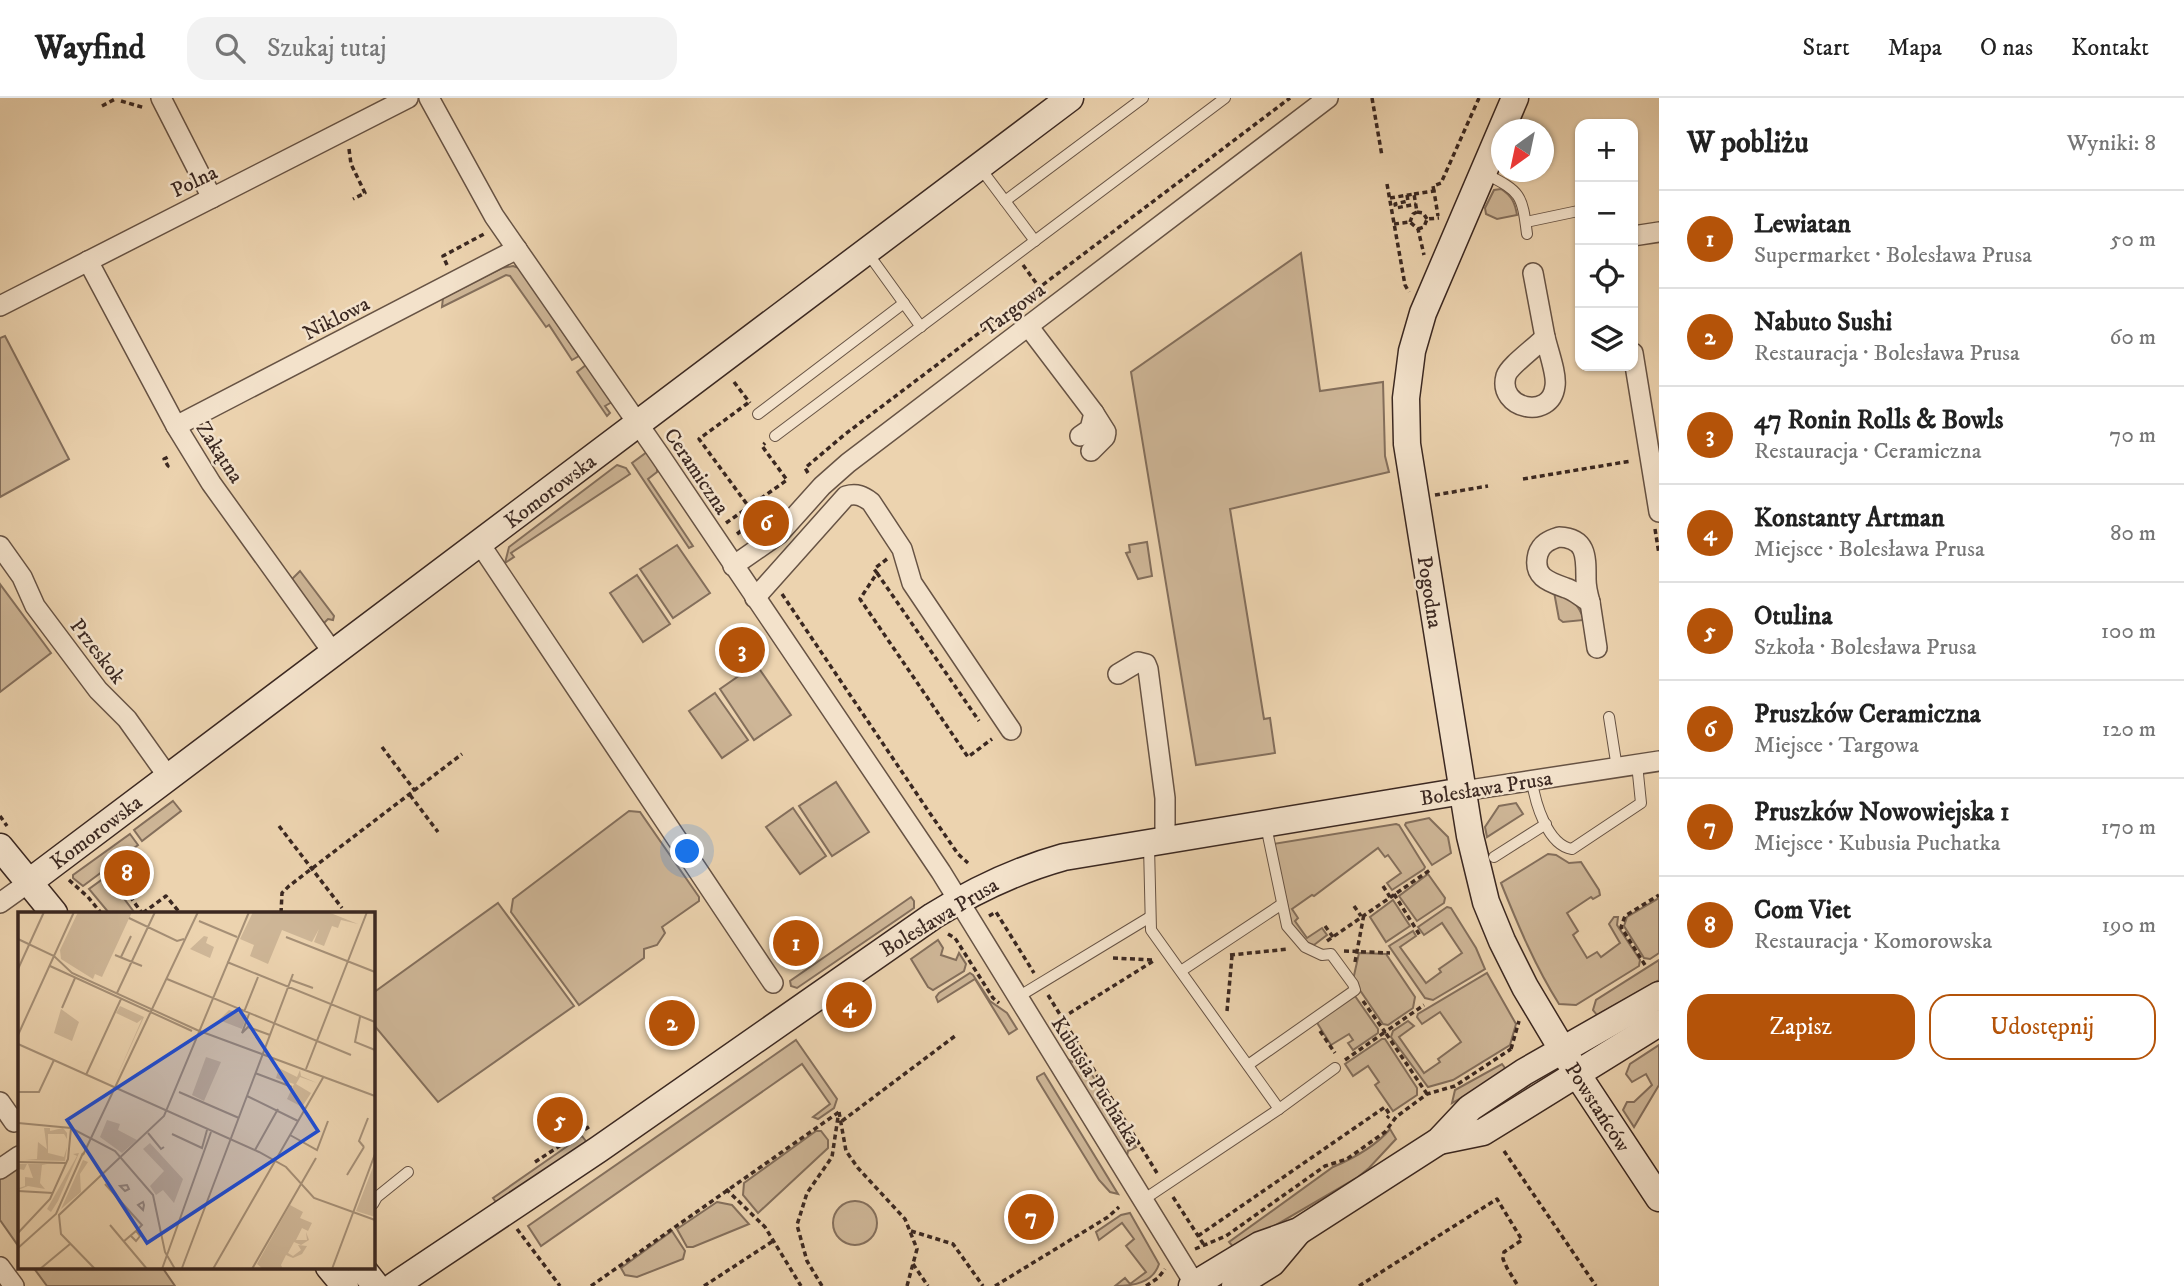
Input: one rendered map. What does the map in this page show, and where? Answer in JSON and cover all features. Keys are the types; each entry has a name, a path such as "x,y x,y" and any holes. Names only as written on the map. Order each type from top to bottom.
{"street":[{"name":"Polna","path":"0,306 408,98"},
{"name":"Ceramiczna","path":"429,98 494,216 958,900"},
{"name":"Komorowska","path":"28,883 1070,98"},
{"name":"Targowa","path":"733,566 779,534 831,477 848,463 1328,98"},
{"name":"Pogodna","path":"1515,98 1423,313 1412,351 1406,398 1407,444 1479,876 1502,942 1519,977 1562,1050"},
{"path":"157,104 212,198"},
{"path":"1638,235 1659,232"},
{"name":"Niklowa","path":"176,426 517,250"},
{"name":"Zakątna","path":"88,261 176,426 212,483 334,654"},
{"path":"1532,273 1545,337"},
{"path":"1028,326 1106,432 1105,438 1086,444"},
{"path":"1636,371 1659,512"},
{"path":"755,598 846,496 864,497 871,502 902,548 912,583 1011,730"},
{"path":"480,544 772,983"},
{"name":"Przeskok","path":"0,546 22,577 35,606 98,690 127,719 171,777"},
{"path":"1590,602 1597,648"},
{"path":"1118,674 1138,662 1146,664 1149,669 1165,798 1157,841"},
{"name":"Bolesława Prusa","path":"394,1286 599,1149 958,900 996,880 1044,862 1157,841 1659,761"},
{"path":"0,846 53,912"},
{"path":"0,903 28,883"},
{"name":"Kubusia Puchatka","path":"958,900 1194,1285"},
{"path":"1194,1285 1260,1245 1299,1231 1439,1141 1470,1108 1562,1050 1659,995"},
{"path":"1439,1141 1483,1132 1659,1023"},
{"name":"Powstańców","path":"1562,1050 1659,1198"},
{"path":"0,1102 15,1122 18,1119"},
{"path":"0,1169 18,1157"},
{"path":"1235,1286 1272,1263 1299,1231"},
{"path":"0,1267 14,1286"},
{"path":"330,1268 345,1286"},
{"path":"362,1268 376,1286"}],"lane":[{"path":"1005,201 1143,98"},
{"path":"775,436 1225,98"},
{"path":"978,166 1035,241"},
{"path":"1483,172 1515,190 1521,200 1527,234"},
{"path":"1526,222 1575,212"},
{"path":"867,251 921,327"},
{"path":"758,414 904,303"},
{"path":"1532,781 1537,806 1560,845 1565,848 1575,849 1641,803 1609,717"},
{"path":"1494,857 1546,824"},
{"path":"1248,1065 1353,985 1331,954 1322,955 1310,949 1287,926 1265,825"},
{"path":"1157,841 1151,930 1279,1109"},
{"path":"1181,971 1282,904"},
{"path":"1018,997 1150,917"},
{"path":"1143,1200 1335,1068"},
{"path":"374,1202 408,1172"}],"path":[{"path":"1372,98 1382,156"},
{"path":"1439,218 1433,186 1441,183 1479,98"},
{"path":"102,106 119,99 157,104"},
{"path":"1476,105 1486,109"},
{"path":"348,150 351,164 365,193 354,199"},
{"path":"1387,184 1405,285 1412,296"},
{"path":"1390,198 1434,191"},
{"path":"1414,194 1417,212"},
{"path":"1407,195 1408,201 1395,204 1396,208 1416,204"},
{"path":"1410,222 1413,214 1417,212 1423,213 1427,219"},
{"path":"1427,219 1446,217"},
{"path":"1418,229 1424,227 1427,219"},
{"path":"1394,224 1410,222 1418,229 1425,263"},
{"path":"450,271 443,256 484,234"},
{"path":"1016,255 1040,288"},
{"path":"749,402 699,439 749,507"},
{"path":"723,526 787,480 762,446 775,436"},
{"path":"167,467 169,466 163,459 168,457"},
{"path":"1523,479 1632,461"},
{"path":"1443,494 1488,486"},
{"path":"877,573 860,599 968,757 993,740 877,573 874,569 890,555"},
{"path":"771,580 934,820 958,854 968,863"},
{"path":"382,747 415,791"},
{"path":"281,912 282,893 462,754"},
{"path":"409,795 438,832"},
{"path":"279,826 342,908"},
{"path":"110,869 142,912"},
{"path":"1310,949 1333,937 1430,870"},
{"path":"64,875 89,897 100,912"},
{"path":"1383,886 1421,937"},
{"path":"1645,965 1621,927 1625,916 1659,895"},
{"path":"144,912 166,896 179,912"},
{"path":"1354,906 1363,915"},
{"path":"981,921 996,912 1204,1245 1222,1238 1325,1166 1347,1159 1385,1132 1399,1114 1427,1094 1455,1086 1496,1060 1499,1055 1511,1049 1520,1021 1523,1023"},
{"path":"1363,915 1353,985 1427,1094"},
{"path":"1325,926 1333,937"},
{"path":"1226,1033 1233,936"},
{"path":"1200,958 1310,949 1390,953"},
{"path":"1087,956 1174,962"},
{"path":"1062,1018 1155,960"},
{"path":"1335,1068 1424,1005"},
{"path":"841,1122 955,1036"},
{"path":"1198,1236 1385,1107 1390,1115 1387,1118"},
{"path":"839,1112 846,1151 905,1219 917,1249 907,1286"},
{"path":"591,1286 839,1112"},
{"path":"822,1286 807,1262 797,1225 807,1193 832,1157 839,1112"},
{"path":"1504,1151 1596,1286"},
{"path":"726,1189 765,1227 801,1286"},
{"path":"1359,1286 1497,1199 1522,1240 1504,1252 1503,1259 1518,1286"},
{"path":"995,1286 1108,1217 1119,1207"},
{"path":"517,1229 560,1286"},
{"path":"909,1230 953,1244 983,1286"},
{"path":"704,1286 773,1241"},
{"path":"913,1264 928,1286"},
{"path":"1146,1286 1154,1281"}],"shaded area":[{"path":"1501,189 1512,200 1517,215 1497,219 1486,214 1485,208 1494,190"},
{"path":"1301,253 1320,391 1383,382 1385,456 1389,472 1230,509 1264,719 1270,718 1275,753 1196,765 1131,372"},
{"path":"502,268 519,268 579,356 572,360 549,325 546,327 510,276 506,275 442,307 443,298"},
{"path":"5,336 69,459 0,497 0,338"},
{"path":"586,365 612,402 605,406 610,413 607,416 577,372"},
{"path":"647,452 657,467 657,472 648,479 693,546 689,548 632,463"},
{"path":"617,465 626,468 630,474 511,553 514,557 505,563 509,547"},
{"path":"1147,542 1152,576 1138,579 1126,553 1130,552 1129,545"},
{"path":"677,545 710,593 673,618 640,569"},
{"path":"300,571 334,616 333,620 328,619 323,624 291,580"},
{"path":"637,575 670,624 643,642 610,593"},
{"path":"0,584 51,653 0,692"},
{"path":"1554,592 1573,602 1584,620 1563,622 1559,619"},
{"path":"756,664 791,715 754,740 720,689"},
{"path":"715,693 748,740 722,758 689,711"},
{"path":"836,782 869,832 832,856 799,806"},
{"path":"173,801 181,811 142,841 134,830"},
{"path":"1516,803 1523,814 1487,837 1485,827 1499,806"},
{"path":"793,808 826,856 800,874 766,827"},
{"path":"629,811 640,812 699,897 699,901 662,927 665,933 657,945 644,949 644,958 579,1005 511,912 513,899"},
{"path":"1429,818 1448,837 1451,853 1432,865 1405,825"},
{"path":"1396,824 1424,869 1392,890 1387,883 1401,873 1388,855 1385,857 1378,848 1314,896 1292,909 1298,918 1295,921 1307,938 1322,928 1327,935 1314,945 1302,941 1292,925 1273,844"},
{"path":"130,834 138,845 83,886 73,878 73,875"},
{"path":"1548,854 1556,855 1569,863 1581,862 1599,890 1600,895 1593,899 1591,897 1567,913 1578,931 1573,935 1587,958 1597,952 1601,957 1620,943 1609,924 1614,917 1618,917 1617,925 1640,960 1639,966 1576,1005 1559,1004 1550,990 1520,930 1501,883"},
{"path":"1428,874 1445,898 1444,903 1417,921 1399,896"},
{"path":"107,876 134,912 108,912 89,889"},
{"path":"911,897 914,908 797,988 791,986 790,981"},
{"path":"1659,898 1659,953 1650,959 1644,958 1624,926 1627,917"},
{"path":"1393,900 1410,926 1386,942 1370,917"},
{"path":"498,903 574,1006 438,1102 374,1025 374,992"},
{"path":"1447,907 1451,908 1476,948 1485,969 1433,1000 1425,998 1389,946 1413,931 1416,936 1400,947 1426,983 1441,972 1439,969 1462,953 1442,923 1424,935 1418,927"},
{"path":"938,940 943,948 941,955 956,960 959,953 966,964 964,971 933,990 928,987 911,959"},
{"path":"1359,953 1386,954 1415,997 1413,1008 1388,1025 1383,1024 1353,980"},
{"path":"1659,960 1659,980 1597,1015 1593,1010 1596,1000"},
{"path":"970,973 973,975 990,1001 1007,1013 1017,1029 1009,1034 975,979 938,1002 936,997 939,993"},
{"path":"1487,973 1516,1024 1510,1045 1453,1080 1428,1087 1391,1037 1393,1031 1408,1021 1414,1026 1399,1037 1424,1073 1461,1042 1440,1012 1422,1024 1418,1014"},
{"path":"1355,996 1378,1029 1378,1033 1353,1050 1348,1043 1353,1040 1349,1034 1331,1045 1316,1021"},
{"path":"1385,1039 1417,1088 1417,1095 1393,1111 1375,1085 1379,1082 1368,1066 1353,1076 1345,1064"},
{"path":"796,1040 837,1099 834,1108 818,1119 813,1117 830,1104 802,1064 541,1246 528,1226"},
{"path":"1659,1045 1659,1085 1634,1127 1623,1110 1627,1102 1634,1102 1652,1085 1646,1074 1632,1082 1626,1074 1630,1064"},
{"path":"1081,1057 1136,1147 1128,1151 1127,1156 1067,1059 1073,1062"},
{"path":"1502,1064 1508,1072 1452,1103 1455,1090"},
{"path":"1044,1073 1118,1194 1110,1192 1099,1180 1037,1079"},
{"path":"1390,1129 1396,1139 1358,1177 1235,1249 1229,1242 1333,1167 1357,1156"},
{"path":"816,1131 821,1131 828,1140 828,1148 758,1213 743,1195 744,1183"},
{"path":"582,1136 588,1144 498,1205 493,1198"},
{"path":"18,1166 18,1246 0,1220 0,1178"},
{"path":"855,1201 864,1202 871,1207 876,1214 876,1232 871,1239 864,1244 855,1245 846,1244 839,1239 834,1232 833,1223 834,1214 839,1207 846,1202"},
{"path":"717,1202 732,1205 749,1224 687,1247 677,1229"},
{"path":"1130,1213 1159,1264 1147,1279 1135,1284 1115,1286 1125,1278 1130,1284 1146,1272 1126,1246 1134,1239 1122,1223 1099,1240 1096,1232 1121,1215"},
{"path":"672,1231 685,1251 683,1259 637,1277 625,1275 621,1268"},
{"path":"34,1268 163,1268 175,1286 47,1286"}],"place":[{"name":"Pruszków Ceramiczna","path":"766,523"},
{"name":"47 Ronin Rolls & Bowls","path":"742,650"},
{"name":"Com Viet","path":"127,873"},
{"name":"Lewiatan","path":"796,943"},
{"name":"Konstanty Artman","path":"849,1005"},
{"name":"Nabuto Sushi","path":"672,1023"},
{"name":"Otulina","path":"560,1120"},
{"name":"Pruszków Nowowiejska 1","path":"1031,1217"}]}
